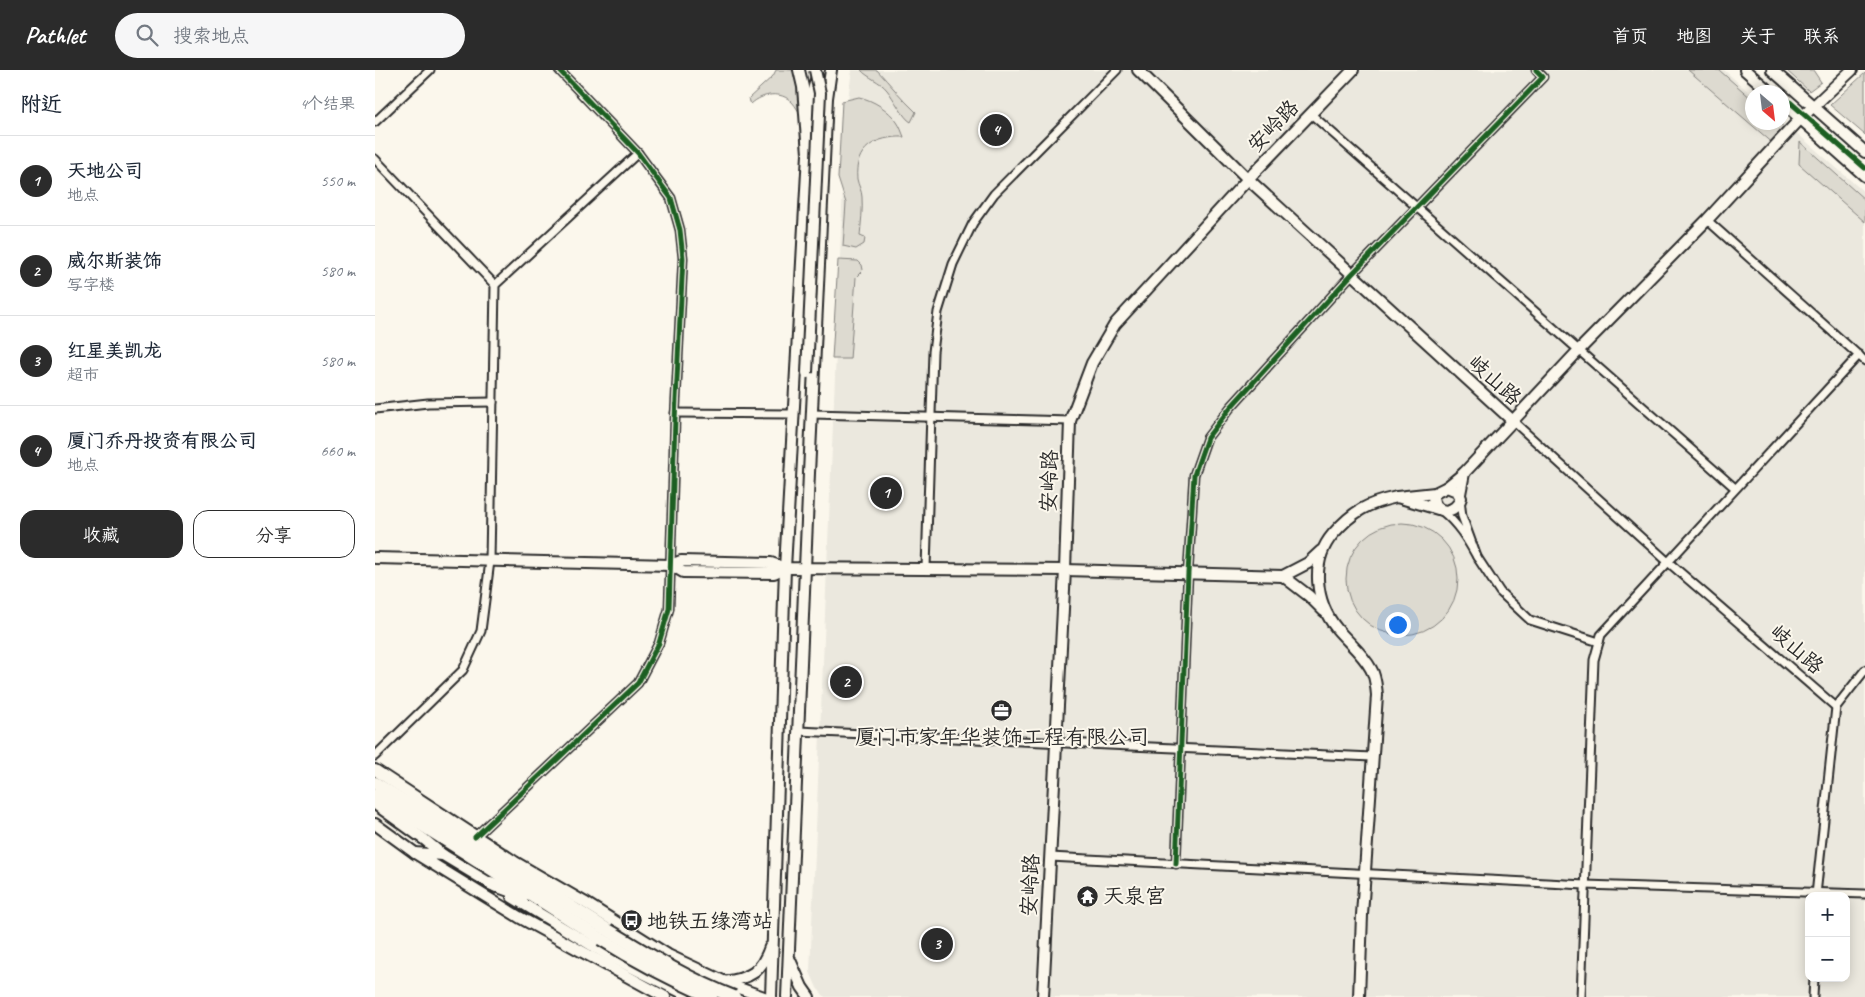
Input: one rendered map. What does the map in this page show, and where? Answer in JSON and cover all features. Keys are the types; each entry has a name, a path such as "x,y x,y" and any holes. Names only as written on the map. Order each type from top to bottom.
{"highway":[{"path":"375,782 435,810"},
{"path":"375,782 605,934 716,990 734,997"},
{"path":"375,795 590,932"},
{"path":"515,862 605,934 628,956 673,980 711,997"},
{"path":"490,883 512,891 541,908 590,932 605,934"}],"main road":[{"path":"799,70 803,86 808,154"},
{"path":"809,473 807,373 820,93 815,70"},
{"path":"771,997 785,568 808,154 813,90 819,70"},
{"path":"787,997 809,473 827,98 831,70"},
{"name":"岐山路","path":"1138,70 1248,179 1514,422"},
{"name":"安岭路","path":"1043,997 1065,570 1069,420 1093,363 1115,324 1248,179 1353,70"},
{"path":"1745,70 1763,85"},
{"path":"1772,70 1865,152"},
{"path":"375,558 671,565 681,561 771,563 785,568 1065,570 1283,576 1308,563 1322,550 1343,522 1355,512 1371,504 1397,497 1435,493 1447,487 1464,473 1514,422 1580,349 1707,220 1800,119 1852,70"},
{"path":"1790,110 1865,176"},
{"path":"1397,497 1440,510 1450,510 1460,497 1464,473"},
{"path":"1447,487 1457,491 1460,497"},
{"path":"1435,493 1433,501 1440,510"},
{"path":"1322,550 1317,575 1321,599 1327,614 1336,628 1365,659 1372,671 1377,696 1359,997"},
{"path":"1283,576 1309,596 1327,614"},
{"path":"375,770 515,862 584,902 668,955 724,982 764,997"},
{"path":"375,804 443,855 611,957 691,997"},
{"path":"375,824 415,853 519,917 665,997"},
{"path":"415,853 443,855"},
{"path":"724,982 743,979 755,972 766,958 773,939"},
{"path":"789,958 802,987 809,997"}],"street":[{"path":"375,122 430,70"},
{"path":"475,836 638,683 659,643 669,609 675,413 683,258 680,230 671,198 638,152 559,70"},
{"path":"926,568 933,352 938,312 953,264 973,222 993,194 1117,70"},
{"path":"1176,864 1193,475 1207,438 1230,408 1352,274 1543,76 1536,70"},
{"path":"1311,114 1580,349 1735,488"},
{"path":"495,285 638,152"},
{"path":"375,159 495,285 490,561 481,631 463,670 375,756"},
{"path":"1707,220 1865,361"},
{"path":"1581,997 1594,660 1601,635 1667,561 1859,355"},
{"path":"375,409 428,403 493,402"},
{"path":"675,413 793,414"},
{"path":"813,414 1069,420"},
{"name":"岐山路","path":"1514,422 1667,561 1836,707"},
{"path":"1460,497 1462,516 1477,557"},
{"path":"1440,510 1453,520 1463,532 1500,592 1530,620 1599,642"},
{"path":"1816,892 1836,707 1865,670"},
{"path":"798,731 1372,758"},
{"path":"1050,857 1585,885 1805,894"},
{"path":"1850,894 1865,894"},
{"path":"1813,997 1814,982"}],"shaded area":[{"path":"776,70 793,70 798,84 802,115 788,98 783,96 766,96 751,104 749,98 773,76"},
{"path":"852,70 1724,70 1745,89 1745,130 1790,130 1790,127 1865,193 1865,997 825,997 817,988 810,972 846,114"},
{"path":"861,70 877,70 916,112 911,122 905,117 884,87"},
{"path":"1688,70 1719,70 1745,93 1745,119"},
{"path":"1786,70 1813,70 1821,82 1809,91"},
{"path":"1865,73 1865,135 1830,105"},
{"path":"859,97 875,103 890,113 904,137 894,137 876,142 863,152 859,159 857,179 862,202 860,236 865,238 864,244 856,249 843,246 846,203 838,178 842,101"},
{"path":"1758,130 1782,130 1775,145"},
{"path":"1800,142 1865,200 1865,222 1799,164"},
{"path":"838,260 858,261 862,265 863,270 856,277 850,359 832,359"},
{"path":"1402,523 1424,527 1442,539 1454,557 1458,579 1454,601 1442,619 1424,631 1402,635 1380,631 1362,619 1350,601 1346,579 1350,557 1362,539 1380,527"}],"cycle path":[{"path":"475,837 638,683 659,643 669,609 675,419 683,258 680,230 671,198 638,153 559,70"},
{"path":"1176,864 1194,475 1207,438 1230,408 1352,274 1543,77 1536,70"},
{"path":"1790,102 1865,168"}],"place":[{"name":"厦门乔丹投资有限公司","path":"996,130"},
{"name":"天地公司","path":"886,493"},
{"name":"威尔斯装饰","path":"846,682"},
{"name":"厦门市家年华装饰工程有限公司","path":"1002,710"},
{"name":"天泉宫","path":"1087,896"},
{"name":"地铁五缘湾站","path":"631,921"},
{"name":"红星美凯龙","path":"937,944"}]}
